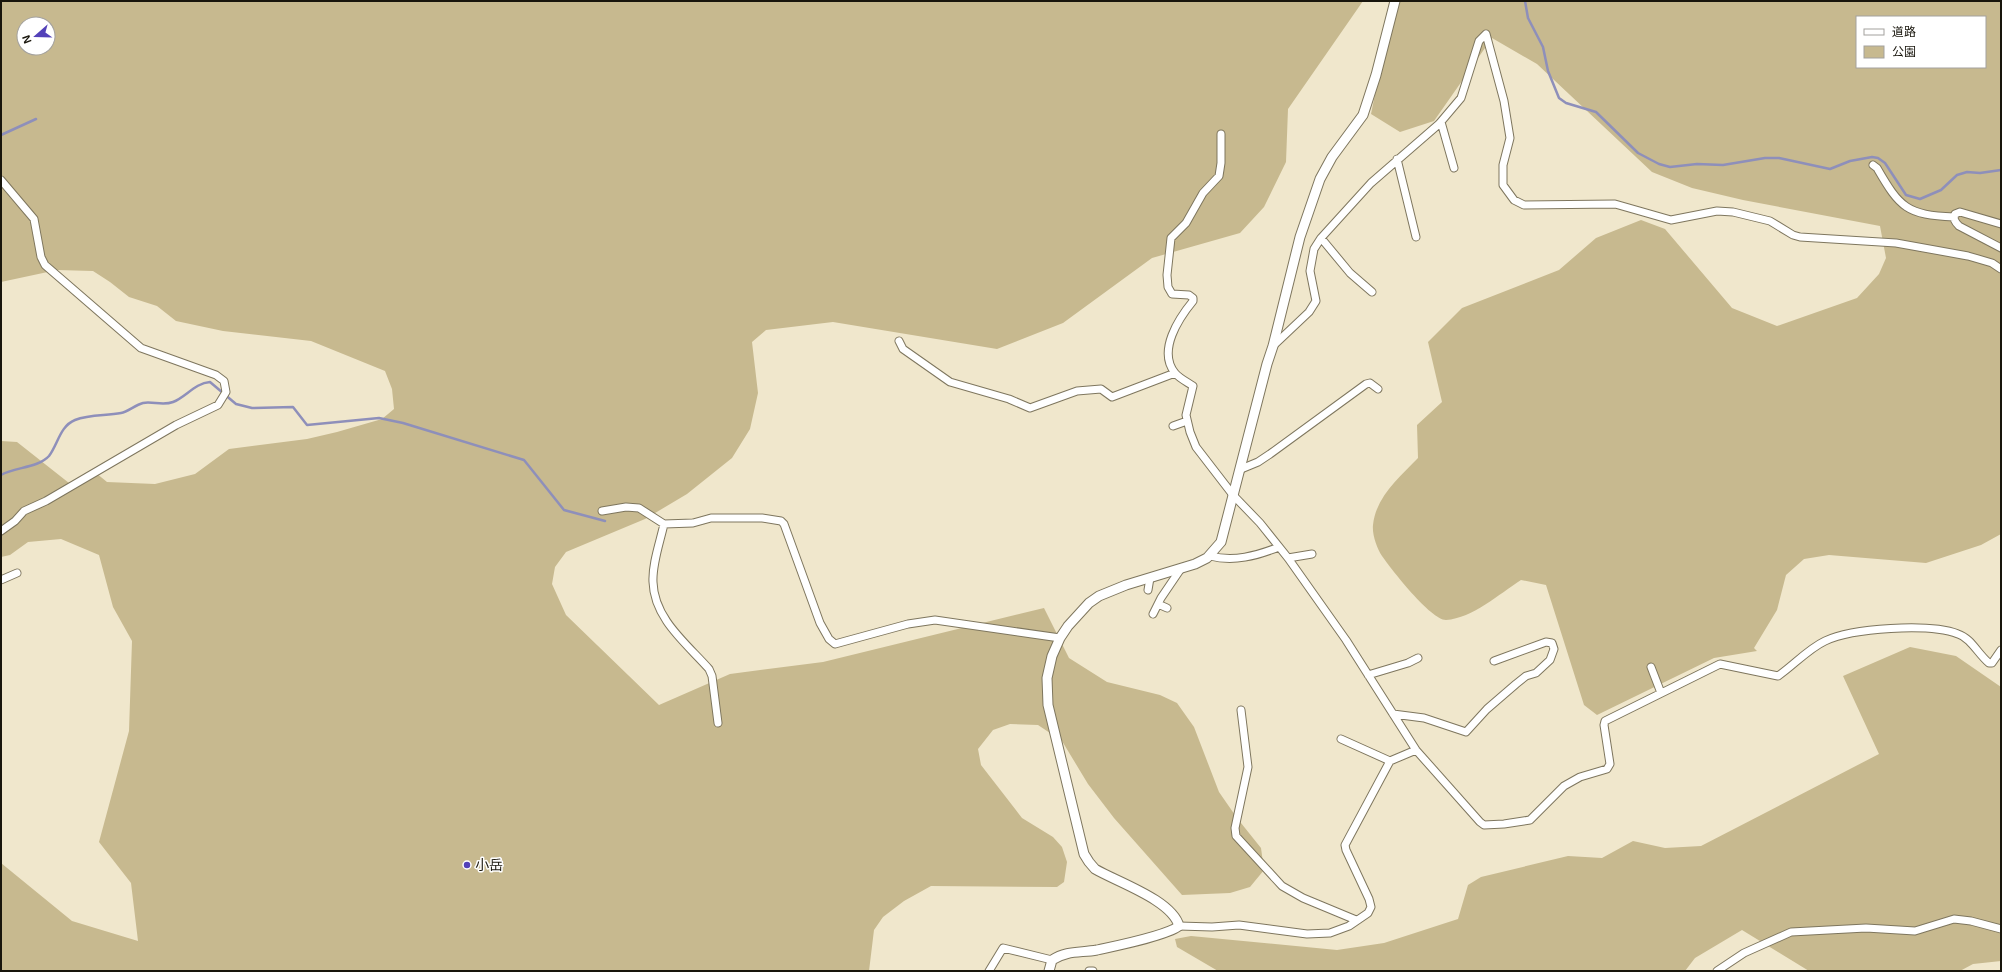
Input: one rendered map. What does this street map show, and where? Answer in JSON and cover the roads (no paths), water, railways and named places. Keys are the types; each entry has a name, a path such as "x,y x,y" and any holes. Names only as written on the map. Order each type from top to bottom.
{"street":[{"path":"1179,926 1178,921 1169,909 1095,869 1088,862 1084,854 1055,741 1047,701 1049,670 1060,638 1078,614 1095,599 1119,588 1180,570 1195,564 1210,556 1221,542 1267,364 1274,346 1300,237 1320,179 1332,156 1362,115 1376,75 1395,1"},
{"path":"1274,346 1309,312 1316,301 1310,271 1314,249 1321,238 1371,183 1441,122 1461,98 1479,41 1486,34 1504,101 1510,138 1503,164 1503,185 1514,200 1524,205 1615,204 1671,220 1718,211 1733,212 1770,221 1793,234 1800,236 1896,243 1968,256 1992,263 2001,269"},
{"path":"1441,122 1454,168"},
{"path":"1221,134 1221,163 1219,176 1203,194 1186,222 1171,238 1167,275 1170,292 1172,294 1192,296 1193,301 1178,322 1170,344 1168,356 1175,373 1193,386 1186,409 1187,421 1196,447 1233,495 1260,523 1288,558 1346,640 1416,750 1484,825 1530,820 1538,814 1564,786 1580,777 1607,769 1610,764 1604,725 1605,722 1720,664 1778,676 1827,640 1861,631 1928,628 1958,634 1968,640 1989,663 1992,662 2001,650"},
{"path":"1397,159 1416,238"},
{"path":"1873,165 1877,168 1898,202 1922,214 1954,217"},
{"path":"1,180 34,219 41,257 45,265 141,348 222,378 225,395 218,405 176,425 46,501 24,511 15,521 1,531"},
{"path":"1954,217 1955,214 1960,212 2001,224"},
{"path":"1954,217 1955,222 1959,226 2001,248"},
{"path":"1321,238 1350,273 1372,292"},
{"path":"899,341 903,349 950,382 1009,399 1030,408 1077,391 1101,389 1112,397 1175,373"},
{"path":"1240,469 1258,462 1270,454 1366,384 1370,383 1378,389"},
{"path":"1174,426 1187,421"},
{"path":"602,511 626,507 639,508 664,524 693,523 711,518 762,518 781,521 784,524 820,623 829,639 834,644 908,624 935,620 1060,638"},
{"path":"664,524 653,581 654,593 661,612 674,631 709,669 712,676 718,723"},
{"path":"1210,556 1223,559 1251,556 1279,546"},
{"path":"1288,558 1312,554"},
{"path":"1153,614 1180,570"},
{"path":"1,580 17,573"},
{"path":"1148,590 1150,578"},
{"path":"1158,604 1167,608"},
{"path":"1393,714 1424,718 1466,732 1487,709 1516,684 1526,676 1536,673 1550,660 1554,649 1552,643 1546,642 1494,661"},
{"path":"1368,675 1408,663 1418,658"},
{"path":"1650,667 1661,693"},
{"path":"1241,710 1248,767 1235,828 1236,836 1282,886 1303,898 1356,920"},
{"path":"1341,739 1390,761"},
{"path":"989,971 1003,948 1052,960 1068,952 1096,950 1167,933 1179,926 1212,927 1239,925 1307,934 1330,933 1349,926 1368,912 1371,907 1366,890 1353,866 1345,844 1390,761 1416,750"},
{"path":"1717,971 1744,953 1790,932 1866,928 1915,931 1954,919 1970,921 2001,929"},
{"path":"1049,971 1052,960"}],"waterway":[{"path":"1525,1 1528,18 1543,47 1548,71 1559,98 1566,103 1596,112 1638,153 1659,164 1670,167 1697,164 1723,165 1765,158 1779,158 1830,169 1850,161 1872,157 1878,158 1885,163 1906,195 1920,199 1941,190 1957,175 1967,172 1980,173 2001,170"},
{"path":"1,135 36,119"},
{"path":"1,475 44,460 49,456 66,426 75,420 124,412 143,403 161,404 173,402 195,387 210,382 236,404 252,408 293,407 307,425 379,418 403,423 524,460 564,510 605,521"}],"place":[{"name":"小岳","path":"467,865"}]}
